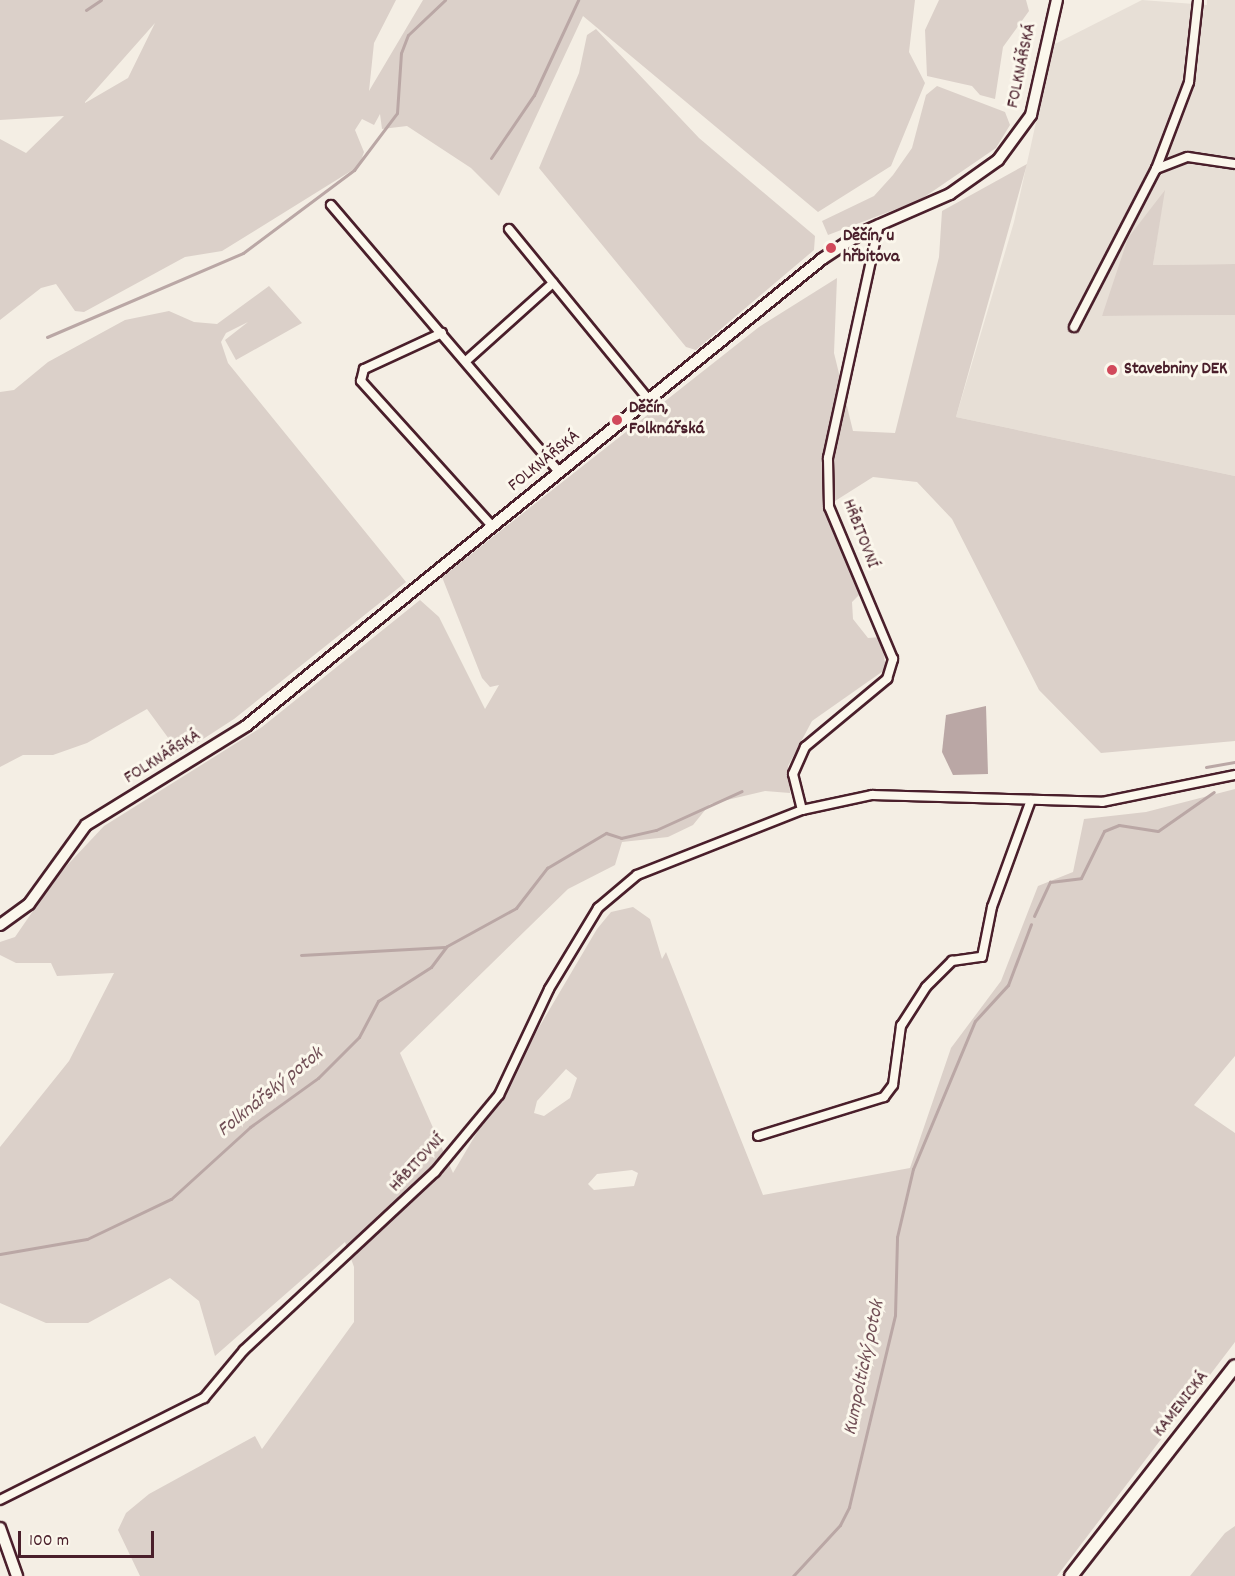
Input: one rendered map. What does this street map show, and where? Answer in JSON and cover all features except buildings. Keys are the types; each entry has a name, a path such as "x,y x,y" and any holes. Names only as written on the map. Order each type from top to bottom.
{"main road":[{"name":"KAMENICKÁ","path":"1071,1576 1235,1366"}],"street":[{"name":"FOLKNÁŘSKÁ","path":"1,925 29,904 86,825 246,726 822,259 879,225 963,187 1016,141 1033,107 1057,0"},
{"path":"1074,327 1156,169 1189,82 1198,0"},
{"path":"1156,169 1188,157 1235,164"},
{"path":"331,205 559,472"},
{"name":"HŘBITOVNÍ","path":"802,810 793,774 805,747 887,679 893,659 828,507 828,458 879,225"},
{"path":"509,229 649,400"},
{"path":"466,361 554,283"},
{"path":"442,333 364,369 361,381 492,526"},
{"name":"HŘBITOVNÍ","path":"0,1500 204,1398 244,1350 435,1172 499,1095 549,989 598,908 637,875 664,862 802,810 872,795 1102,802 1235,775"},
{"path":"758,1136 884,1097 893,1085 900,1026 926,987 952,961 982,957 992,907 1031,801"},
{"path":"0,1528 16,1576"}],"shaded area":[{"path":"0,0 396,0 374,43 369,91 423,0 915,0 909,52 925,83 891,166 818,212 583,16 499,196 471,168 407,126 382,129 380,114 374,125 362,119 355,130 364,152 359,166 222,251 185,257 84,312 75,311 56,284 41,288 0,320 0,139 26,153 64,116 0,120","holes":["155,23 128,78 85,103"]},
{"path":"939,0 1026,0 1029,11 1003,47 995,99 980,95 972,86 927,76 925,30"},
{"path":"1142,0 1207,5 1207,0 1235,0 1235,264 1153,265 1164,191 1102,316 1235,315 1235,476 956,417 1014,222 1053,45"},
{"path":"596,29 699,138 815,236 814,250 696,350 686,347 539,168 579,73 587,35"},
{"path":"937,86 1005,112 1010,125 996,148 920,200 828,235 822,221 874,196 893,175 912,148 926,95"},
{"path":"1027,164 956,417 1235,476 1235,741 1101,753 1039,690 952,519 917,482 873,477 824,508 861,593 852,602 853,619 868,638 881,637 886,669 812,721 788,766 790,793 765,791 710,804 693,825 668,837 622,842 615,865 568,889 400,1053 453,1173 597,929 611,912 633,907 650,919 662,959 666,952 763,1195 910,1168 951,1048 1001,981 1038,886 1073,872 1084,819 1146,812 1235,789 1235,1056 1194,1105 1235,1133 1235,1342 1057,1576 140,1576 118,1530 126,1513 149,1494 255,1436 262,1449 354,1322 354,1267 345,1242 215,1356 199,1301 170,1278 88,1323 46,1323 0,1303 0,1147 69,1061 114,973 57,976 51,963 16,963 0,955 0,942 15,937 57,876 104,826 262,727 420,600 439,617 485,709 499,685 490,687 482,678 442,577 759,327 837,278 834,353 853,431 895,433 939,257 942,211","holes":["566,1069 577,1078 570,1098 544,1116 534,1113 537,1101","632,1170 638,1173 634,1186 594,1190 588,1184 597,1174"]},
{"path":"1165,190 1153,265 1235,264 1235,315 1102,316 1128,238"},
{"path":"269,286 302,323 236,360 225,340 248,322 226,333 221,342 228,363 406,582 234,719 180,754 147,709 87,743 53,755 23,755 0,767 0,392 14,390 48,362 125,320 169,311 194,322 217,324"},
{"path":"986,706 988,774 953,775 942,752 946,715"},
{"path":"1235,1526 1235,1576 1190,1576 1225,1533"}],"waterway":[{"path":"86,10 101,0"},
{"path":"47,337 243,253 354,170 397,113 401,53 408,35 445,0"},
{"path":"491,158 534,95 578,0"},
{"name":"Folknářský potok","path":"1206,767 1235,762"},
{"name":"Folknářský potok","path":"0,1254 87,1239 171,1199 250,1127 318,1078 359,1037 378,1001 431,967 447,946 516,908 547,868 606,833 621,838 656,830 742,791"},
{"name":"Kumpoltický potok","path":"1034,916 1050,882 1081,878 1104,831 1119,825 1158,831 1214,792"},
{"name":"Kumpoltický potok","path":"793,1576 840,1525 849,1507 895,1315 897,1237 913,1169 975,1021 1008,985 1031,924"},
{"path":"301,955 445,947"}],"place":[{"name":"Děčín, u hřbitova","path":"831,248"},
{"name":"Stavebniny DEK","path":"1112,370"},
{"name":"Děčín, Folknářská","path":"617,420"}]}
